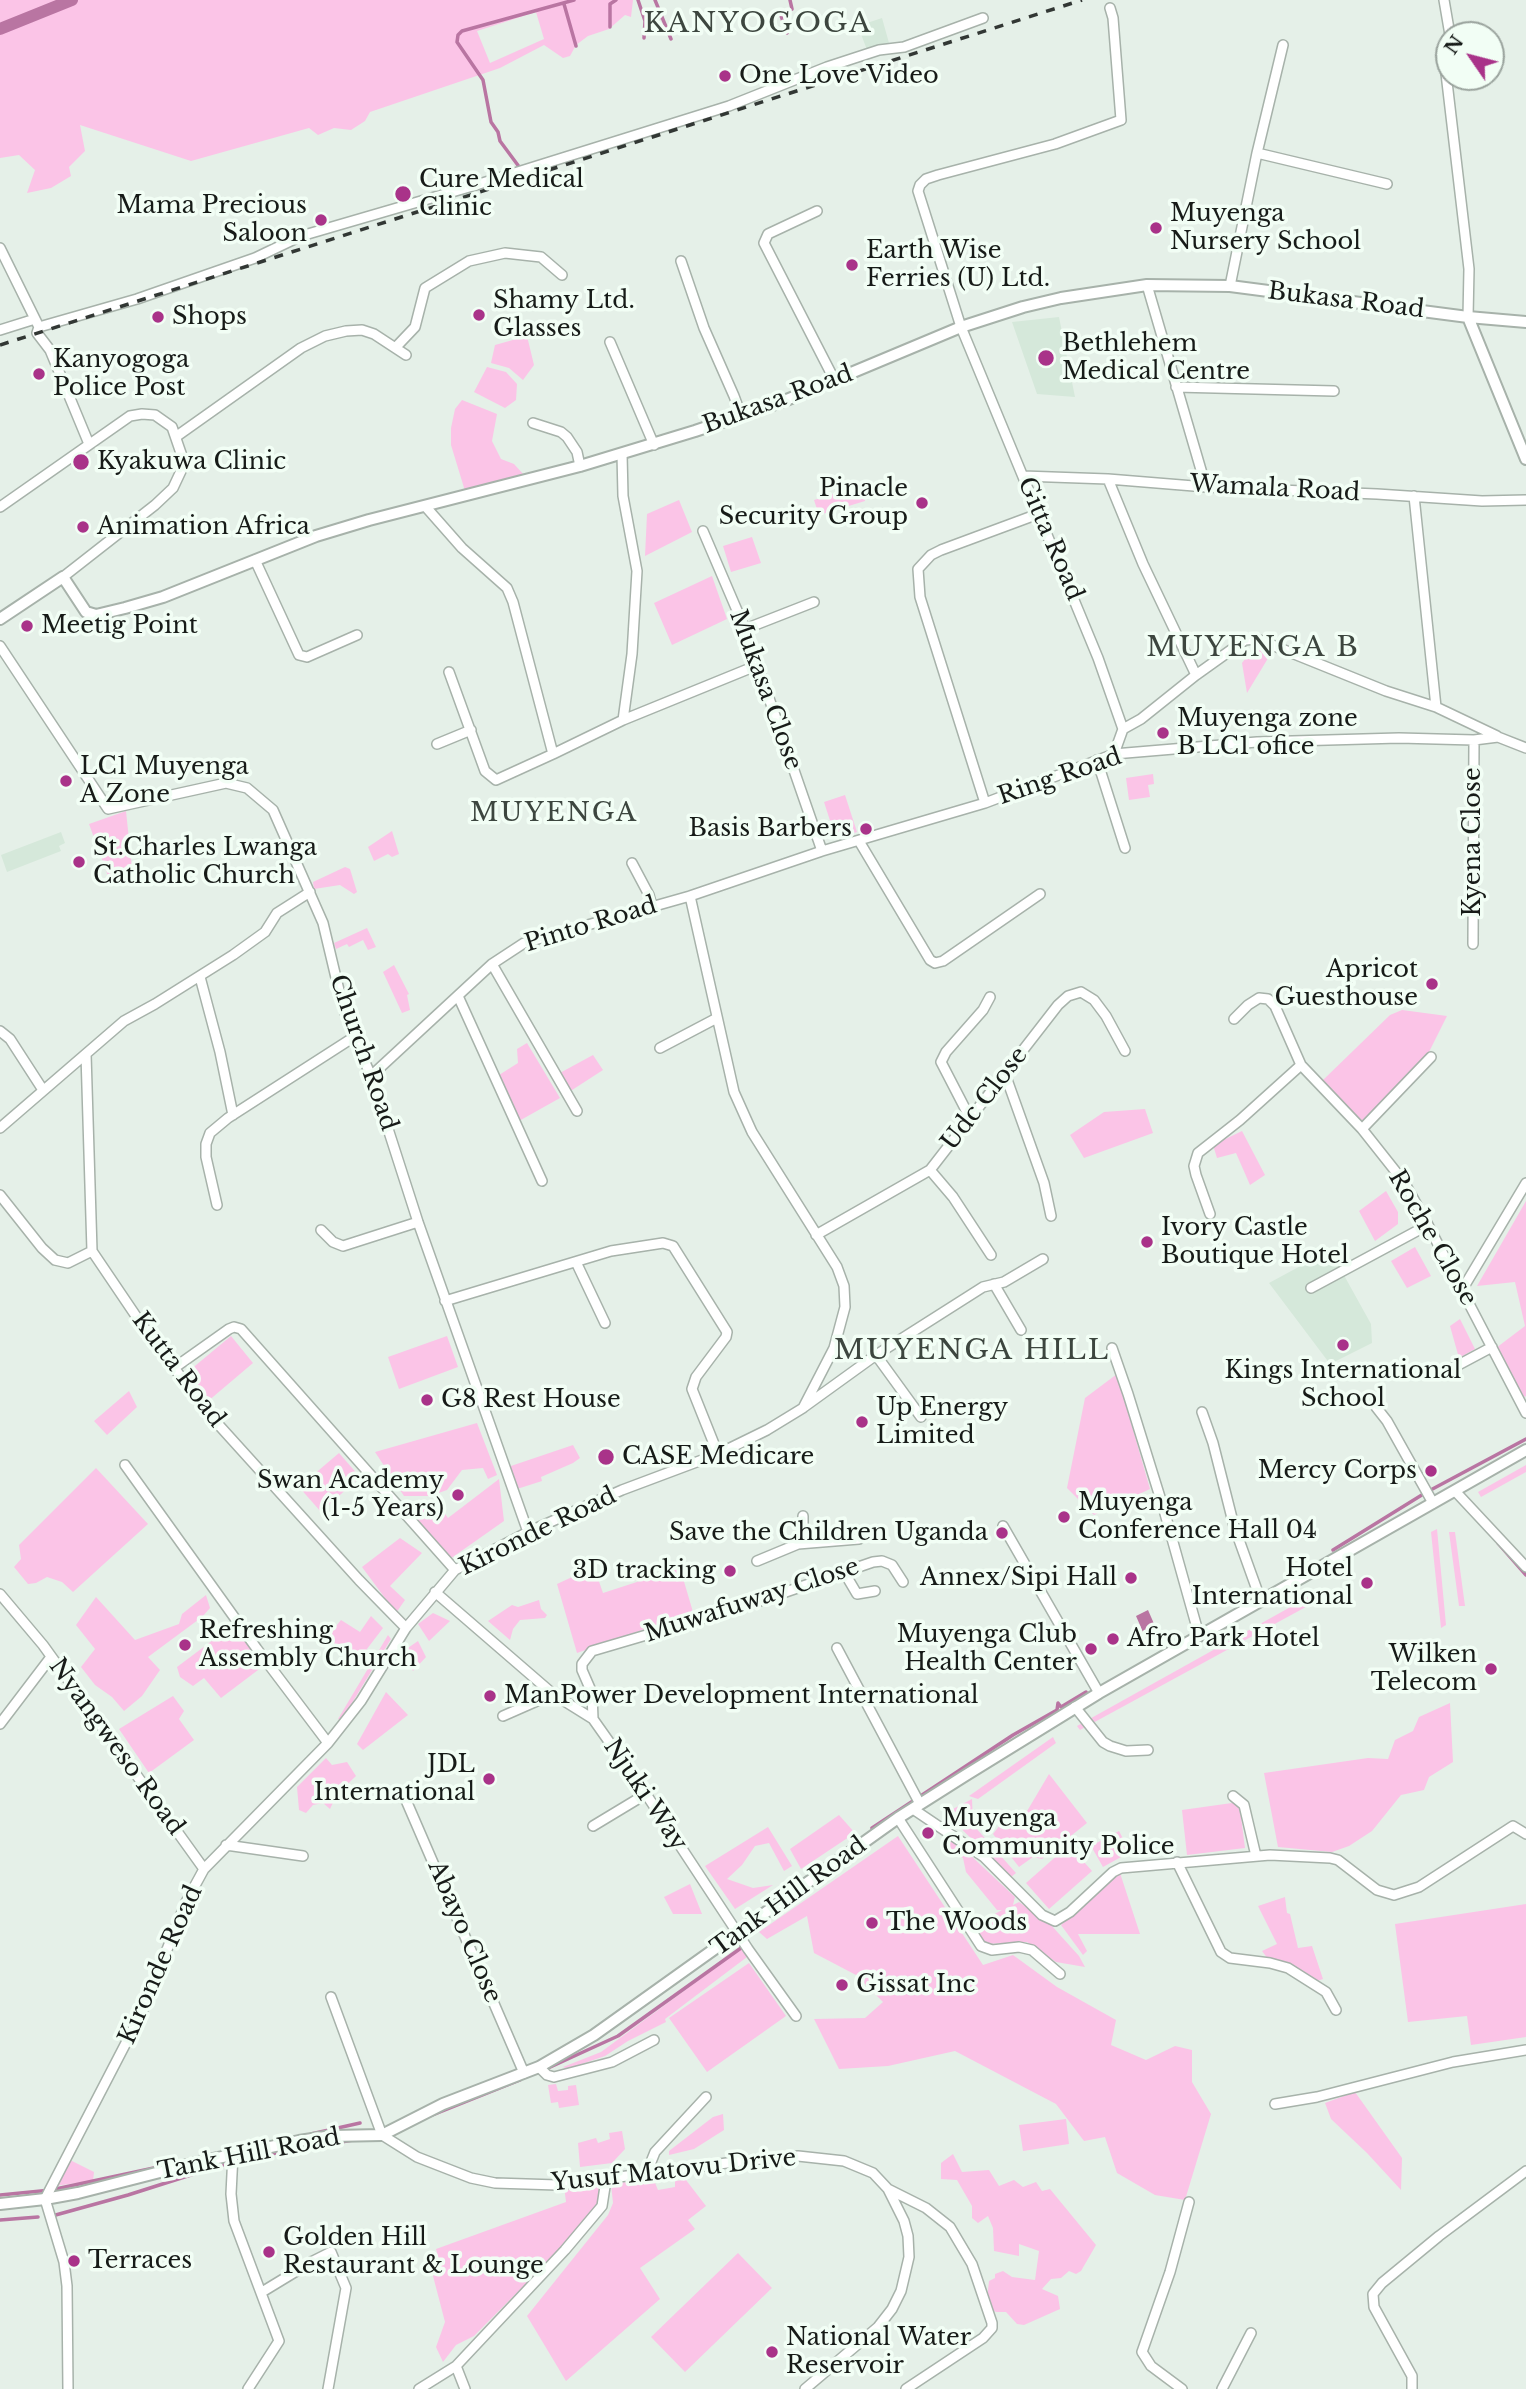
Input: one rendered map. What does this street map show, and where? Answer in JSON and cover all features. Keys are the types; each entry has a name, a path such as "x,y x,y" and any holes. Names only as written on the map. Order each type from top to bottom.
{"street":[{"path":"1444,0 1448,21"},
{"name":"Gitta Road","path":"1110,8 1121,120 1044,147 926,179 920,185 919,198 961,327 1098,657 1124,729"},
{"path":"0,331 137,299 255,258 302,236 729,106 828,67 879,50 904,47 983,18"},
{"path":"1230,286 1257,153 1283,45"},
{"path":"1448,91 1469,269 1468,317 1526,459"},
{"path":"1257,153 1387,184"},
{"path":"817,211 768,234 764,240 835,381"},
{"path":"0,248 37,323 37,333 50,350 89,444"},
{"path":"396,347 415,327 425,288 469,261 505,253 541,257 562,275"},
{"path":"681,261 704,328 741,415"},
{"path":"1147,285 1206,487"},
{"name":"Bukasa Road","path":"63,578 82,609 92,615 163,597 313,537 654,445 835,381 961,327 1060,298 1147,285 1230,286 1526,322"},
{"path":"177,436 317,339 335,332 362,330 406,355"},
{"path":"610,342 654,445"},
{"path":"1176,387 1334,391"},
{"path":"0,507 121,421 142,414 155,415 169,424 177,436 183,459 173,488 63,578 0,619"},
{"path":"533,423 561,432 577,453 580,466"},
{"path":"622,454 623,496 637,571 632,654 623,720"},
{"name":"Wamala Road","path":"1023,476 1108,479 1206,487 1526,500"},
{"path":"1108,479 1143,564 1196,676"},
{"path":"1414,496 1436,707"},
{"path":"425,506 462,548 507,588 513,601 553,754"},
{"path":"985,803 920,597 918,569 931,555 941,550 1038,514"},
{"name":"Mukasa Close","path":"703,531 745,629 822,850"},
{"path":"256,560 299,655 307,657 357,635"},
{"path":"745,629 814,602"},
{"path":"1114,754 1124,729 1245,640 1257,639 1385,691 1436,707 1498,737"},
{"name":"Church Road","path":"0,646 108,809 216,784 237,784 247,788 273,810 323,923 337,987 354,1037 372,1076 445,1301 470,1364 528,1532"},
{"path":"449,672 485,771 496,780 623,720 758,665"},
{"path":"437,744 471,730"},
{"name":"Ring Road","path":"690,896 822,850 985,803 1114,754 1257,742 1399,737 1474,740 1498,737 1526,747"},
{"name":"Kyena Close","path":"1473,944 1474,740"},
{"path":"1097,760 1125,848"},
{"path":"859,841 932,962 943,961 1040,894"},
{"path":"632,863 652,906"},
{"path":"0,1128 124,1021 200,977 265,932 277,913 310,892"},
{"path":"690,896 734,1092 752,1132 837,1267 844,1286 845,1307 834,1349 803,1408"},
{"name":"Pinto Road","path":"372,1076 492,964 512,949 537,939 690,896"},
{"path":"492,964 577,1111"},
{"path":"200,977 233,1115"},
{"name":"Udc Close","path":"816,1235 930,1170 1058,1005 1075,992 1081,992 1094,1000 1125,1051"},
{"path":"458,996 542,1181"},
{"path":"970,1118 941,1062 946,1052 984,1010 990,997"},
{"name":"Roche Close","path":"1234,1019 1248,1004 1259,998 1268,999 1275,1006 1301,1065 1362,1129 1404,1182 1429,1224 1526,1413"},
{"path":"660,1048 717,1018"},
{"path":"0,1031 10,1039 43,1090"},
{"path":"217,1205 206,1157 206,1144 210,1133 233,1115 354,1037"},
{"path":"0,1195 42,1248 55,1260 68,1263 92,1251 86,1054"},
{"path":"1362,1129 1431,1057"},
{"path":"1210,1214 1194,1166 1198,1153 1240,1120 1301,1065"},
{"path":"1004,1074 1044,1183 1052,1216"},
{"path":"930,1170 953,1197 991,1255"},
{"path":"1462,1290 1526,1183"},
{"path":"321,1230 333,1242 343,1246 418,1222"},
{"path":"1311,1288 1429,1224"},
{"path":"445,1301 611,1251 663,1243 671,1245 677,1250 727,1332 696,1377 692,1389 718,1454"},
{"name":"Kutta Road","path":"92,1251 174,1368 239,1449 406,1628"},
{"name":"Kironde Road","path":"45,2199 142,2012 186,1902 204,1869 328,1743 361,1701 406,1628 455,1570 528,1532 622,1490 718,1454 767,1430 803,1408 876,1355 984,1287 1004,1282 1043,1259"},
{"path":"576,1262 605,1323"},
{"path":"994,1284 1021,1330"},
{"path":"174,1368 229,1329 241,1329 455,1570"},
{"path":"1447,1371 1492,1346"},
{"path":"1111,1348 1148,1458 1199,1635"},
{"path":"876,1355 921,1417"},
{"path":"1376,1407 1394,1432 1433,1503"},
{"path":"1202,1412 1213,1443 1234,1526 1261,1601"},
{"name":"Tank Hill Road","path":"0,2204 45,2199 117,2184 233,2154 332,2136 382,2135 443,2104 539,2067 594,2035 898,1818 1075,1707 1526,1450"},
{"path":"125,1465 328,1743"},
{"path":"1455,1491 1526,1567"},
{"path":"803,1516 803,1543"},
{"path":"1003,1526 1099,1693"},
{"path":"757,1561 803,1543 859,1539"},
{"name":"Muwafuway Close","path":"592,1651 745,1606 882,1560 892,1565 903,1582"},
{"path":"844,1572 857,1594 876,1591"},
{"path":"435,1592 553,1694 593,1718"},
{"name":"Nyangweso Road","path":"0,1594 51,1657 204,1869"},
{"path":"837,1648 917,1807 984,1857 1042,1915 1055,1921 1070,1912 1113,1872 1129,1867 1296,1855 1338,1860 1377,1890 1394,1895 1419,1887 1513,1826 1526,1834"},
{"name":"Njuki Way","path":"592,1651 583,1659 582,1670 592,1693 593,1718 796,2016"},
{"path":"0,1724 51,1657"},
{"path":"503,1716 553,1694"},
{"path":"1075,1707 1103,1742 1126,1751 1148,1750"},
{"name":"Abayo Close","path":"402,1791 524,2073"},
{"path":"593,1826 646,1794"},
{"path":"1233,1796 1244,1805 1256,1856"},
{"path":"898,1818 981,1946 992,1950 1019,1947 1032,1950 1060,1974"},
{"path":"226,1845 303,1856"},
{"path":"1177,1862 1221,1952 1230,1958 1288,1968 1326,1992 1336,2010"},
{"path":"331,1997 382,2135"},
{"path":"539,2067 547,2075 554,2077 612,2062 654,2040"},
{"path":"1275,2104 1317,2097 1453,2062 1526,2050"},
{"path":"647,2172 654,2152 706,2097"},
{"name":"Yusuf Matovu Drive","path":"382,2135 417,2157 480,2180 545,2185 797,2156 822,2158 863,2167 873,2172 888,2189 908,2235 909,2257 901,2291 892,2309 878,2327 805,2389"},
{"path":"233,2154 231,2194 234,2221 279,2341 248,2389"},
{"path":"1412,2389 1412,2376 1374,2307 1373,2294 1382,2283 1439,2236 1526,2171"},
{"path":"419,2389 456,2367 597,2213 604,2197 606,2180"},
{"path":"888,2189 926,2207 950,2227 972,2264 992,2323 992,2328 983,2338 906,2389"},
{"path":"45,2199 64,2262 67,2286 68,2389"},
{"path":"1182,2389 1151,2366 1142,2352 1165,2287 1189,2202"},
{"path":"262,2292 331,2252 346,2288 328,2389"},
{"path":"1222,2389 1251,2333"},
{"path":"456,2367 465,2389"}],"shaded area":[{"path":"0,0 633,0 631,17 625,15 609,29 588,36 576,45 570,56 563,58 544,45 500,68 370,112 365,121 351,130 334,128 318,135 309,128 191,161 80,125 85,151 69,167 71,176 51,188 27,193 35,170 19,155 0,158","holes":["536,12 544,39 490,63 477,31"]},
{"path":"882,18 889,43 867,50 858,26"},
{"name":"Bethlehem Medical Centre","path":"1059,317 1075,397 1037,394 1012,322"},
{"path":"527,336 534,365 523,380 509,368 491,363 495,345"},
{"path":"487,367 506,372 517,384 516,400 505,408 474,392"},
{"path":"462,400 497,414 492,441 501,459 514,464 525,476 465,491 451,445 455,409"},
{"path":"873,482 875,491 864,495 865,501 819,515 814,500"},
{"path":"679,500 692,532 645,556 647,514"},
{"path":"752,537 761,563 731,572 723,546"},
{"path":"712,576 727,619 672,645 654,603"},
{"path":"1260,649 1270,655 1247,693 1242,663 1252,650"},
{"path":"1153,774 1154,784 1148,785 1150,797 1129,800 1126,778"},
{"path":"845,795 857,832 836,839 824,802"},
{"path":"126,811 132,868 108,876 89,824"},
{"path":"392,831 399,854 392,857 388,854 374,861 368,847"},
{"path":"61,832 65,843 59,846 61,851 7,872 1,855"},
{"path":"345,867 350,869 357,892 354,894 340,885 314,889 313,882"},
{"path":"367,928 376,947 368,950 363,940 349,947 347,944 336,949 334,943"},
{"path":"394,965 409,994 410,1010 402,1013 383,972"},
{"path":"1402,1010 1447,1016 1429,1052 1362,1123 1322,1081 1390,1015"},
{"path":"527,1043 560,1098 519,1121 499,1075 518,1063 517,1049"},
{"path":"593,1055 603,1070 569,1092 558,1074"},
{"path":"1145,1109 1153,1133 1084,1158 1070,1135 1104,1112"},
{"path":"1242,1131 1265,1175 1250,1185 1236,1153 1217,1158 1213,1145"},
{"path":"1386,1191 1398,1212 1398,1224 1375,1241 1359,1211"},
{"path":"1526,1201 1526,1396 1524,1397 1496,1348 1525,1326 1515,1282 1477,1286"},
{"path":"1415,1247 1431,1276 1407,1288 1391,1261"},
{"path":"1330,1250 1371,1324 1372,1343 1330,1364 1269,1283"},
{"path":"1460,1319 1475,1349 1459,1358 1450,1326"},
{"path":"231,1336 253,1363 207,1402 184,1375"},
{"path":"447,1336 458,1367 399,1389 388,1357"},
{"path":"1117,1374 1150,1489 1094,1515 1067,1488 1085,1398"},
{"path":"129,1391 137,1407 107,1435 94,1421"},
{"path":"477,1423 497,1475 488,1479 483,1468 462,1470 447,1490 430,1496 404,1496 375,1452"},
{"path":"573,1445 580,1458 541,1477 542,1481 517,1489 508,1467"},
{"path":"339,1453 360,1477 321,1512 299,1487"},
{"path":"1526,1465 1526,1472 1481,1497 1478,1492"},
{"path":"96,1468 148,1524 73,1592 62,1582 47,1577 28,1584 14,1567 21,1559 19,1545"},
{"path":"499,1479 504,1521 450,1559 413,1517 435,1500 448,1518"},
{"path":"1437,1529 1446,1625 1441,1628 1431,1532"},
{"path":"1449,1532 1455,1532 1465,1606 1459,1606"},
{"path":"400,1538 422,1553 390,1586 405,1600 396,1613 362,1567"},
{"path":"594,1567 603,1593 680,1568 693,1612 577,1653 557,1584"},
{"path":"206,1595 210,1608 202,1617 148,1657 160,1670 142,1696 124,1711 112,1697 95,1685 81,1667 95,1649 76,1625 96,1597 135,1640 179,1624 182,1614"},
{"path":"1312,1595 1315,1602 1080,1730 1077,1726"},
{"path":"539,1600 541,1609 547,1615 545,1618 520,1620 513,1629 510,1640 488,1621 512,1605 518,1607"},
{"path":"1148,1610 1158,1633 1146,1639 1136,1616"},
{"path":"433,1613 450,1621 429,1641 418,1624"},
{"path":"371,1616 383,1628 357,1662 347,1658 319,1627 323,1624 332,1631 341,1620 360,1632"},
{"path":"233,1625 259,1655 262,1667 221,1698 204,1678 193,1686 180,1677 177,1667"},
{"path":"388,1635 391,1639 341,1721 338,1719"},
{"path":"418,1641 426,1657 413,1671 402,1652"},
{"path":"386,1692 408,1715 363,1750 357,1744"},
{"path":"173,1696 184,1711 179,1719 194,1740 149,1773 119,1729"},
{"path":"1450,1703 1453,1762 1429,1777 1424,1790 1401,1795 1372,1831 1349,1846 1332,1852 1278,1847 1264,1773 1368,1758 1388,1759 1395,1740 1413,1731 1419,1717"},
{"path":"1053,1737 1056,1743 978,1799 969,1796"},
{"path":"326,1758 332,1765 347,1762 356,1776 337,1794 330,1809 323,1803 313,1805 306,1813 299,1810 297,1787"},
{"path":"1049,1774 1087,1823 1042,1859 1033,1857 1019,1867 993,1834 1007,1816 1020,1823"},
{"path":"972,1799 973,1823 968,1825 951,1810"},
{"path":"1239,1802 1245,1848 1187,1855 1182,1810"},
{"path":"951,1813 967,1828 975,1827 1016,1873 1011,1877 948,1816"},
{"path":"839,1815 855,1833 801,1869 790,1849"},
{"path":"768,1827 792,1866 784,1871 769,1843 755,1846 742,1865 727,1879 753,1888 773,1885 735,1909 705,1866"},
{"path":"1119,1831 1130,1852 1103,1867 1091,1846"},
{"path":"898,1836 983,1965 1013,1955 1057,1987 1116,2020 1111,2045 1146,2060 1175,2046 1192,2050 1192,2082 1211,2114 1185,2200 1155,2195 1117,2173 1105,2137 1084,2141 1056,2104 955,2051 888,2066 839,2069 814,2019 865,2018 883,2002 856,1975 814,1953 807,1916 767,1939 759,1932"},
{"path":"952,1838 1015,1897 1013,1905 1019,1902 1051,1925 1079,1956 1085,1967 1056,1962 1027,1942 986,1944 971,1927 1002,1910 997,1910 966,1872 963,1858 951,1852 948,1844"},
{"path":"1069,1845 1092,1871 1049,1909 1026,1883"},
{"path":"1120,1873 1140,1934 1078,1934 1087,1951 1083,1955 1061,1925"},
{"path":"690,1884 702,1914 673,1914 664,1897"},
{"path":"1285,1897 1298,1948 1312,1946 1323,1979 1317,1981 1281,1961 1268,1959 1262,1951 1277,1944 1258,1906"},
{"path":"1526,1904 1526,2037 1471,2045 1467,2016 1408,2022 1395,1924"},
{"path":"741,1949 747,1957 665,2019 666,2022 605,2056 567,2069 563,2067 601,2052"},
{"path":"749,1963 786,2016 707,2072 669,2018"},
{"path":"556,2084 558,2091 568,2090 568,2086 576,2085 579,2105 559,2108 558,2102 551,2103 548,2085"},
{"path":"1355,2092 1402,2158 1401,2190 1331,2119 1325,2103"},
{"path":"723,2114 724,2130 694,2149 669,2155 669,2151 713,2117"},
{"path":"1066,2119 1069,2144 1023,2151 1019,2125"},
{"path":"622,2131 625,2149 612,2163 580,2167 578,2143 596,2138 598,2143 610,2139 609,2133"},
{"path":"953,2154 962,2172 989,2170 999,2186 1014,2180 1023,2187 1036,2182 1042,2191 1050,2189 1096,2245 1081,2271 1076,2274 1069,2271 1061,2278 1051,2279 1042,2289 1058,2296 1060,2309 1024,2325 1017,2324 1006,2312 996,2312 989,2307 989,2281 995,2278 995,2274 1003,2271 1012,2277 1035,2280 1039,2251 1019,2244 1019,2256 994,2251 993,2228 988,2216 978,2223 972,2218 972,2206 957,2180 941,2179 941,2163"},
{"path":"70,2160 94,2172 93,2181 54,2186"},
{"path":"653,2178 658,2190 675,2187 675,2181 686,2180 706,2206 688,2220 695,2229 640,2268 660,2299 566,2381 527,2316 608,2215 613,2203 611,2184"},
{"path":"601,2184 600,2204 575,2234 474,2336 456,2345 443,2362 436,2347 445,2322 433,2276 441,2267 436,2249 566,2202 564,2186"},
{"path":"738,2253 772,2288 685,2372 651,2337"}],"waterway":[{"path":"0,29 72,0"},
{"path":"520,168 500,141 491,122 483,80 457,42 458,35 462,31 574,0"},
{"path":"610,27 610,4 616,0"},
{"path":"638,0 645,21 644,38"},
{"path":"655,0 671,39"},
{"path":"787,33 780,13 792,9 790,0"},
{"path":"564,4 576,46"},
{"path":"645,21 662,17"},
{"path":"1333,1550 1425,1493 1526,1439"},
{"path":"1498,1543 1526,1575"},
{"path":"872,1828 1013,1735 1057,1710 1058,1703 1061,1707 1086,1692"},
{"path":"546,2069 618,2036 741,1948"},
{"path":"430,2116 520,2080"},
{"path":"311,2134 360,2123"},
{"path":"52,2216 241,2159 353,2140"},
{"path":"0,2195 51,2190 163,2166"},
{"path":"0,2220 38,2217"}],"railway":[{"path":"0,345 1082,0"}],"place":[{"name":"One Love Video","path":"725,76"},
{"name":"Cure Medical Clinic","path":"403,194"},
{"name":"Mama Precious Saloon","path":"321,220"},
{"name":"Muyenga Nursery School","path":"1156,228"},
{"name":"Earth Wise Ferries (U) Ltd.","path":"852,265"},
{"name":"Shamy Ltd. Glasses","path":"479,315"},
{"name":"Shops","path":"158,317"},
{"name":"Bethlehem Medical Centre","path":"1046,358"},
{"name":"Kanyogoga Police Post","path":"39,374"},
{"name":"Kyakuwa Clinic","path":"81,462"},
{"name":"Pinacle Security Group","path":"922,503"},
{"name":"Animation Africa","path":"83,527"},
{"name":"Meetig Point","path":"27,626"},
{"name":"Muyenga zone B LC1 ofice","path":"1163,733"},
{"name":"LC1 Muyenga A Zone","path":"66,781"},
{"name":"Basis Barbers","path":"866,829"},
{"name":"St.Charles Lwanga Catholic Church","path":"79,862"},
{"name":"Apricot Guesthouse","path":"1432,984"},
{"name":"Ivory Castle Boutique Hotel","path":"1147,1242"},
{"name":"Kings International School","path":"1343,1345"},
{"name":"G8 Rest House","path":"427,1400"},
{"name":"Up Energy Limited","path":"862,1422"},
{"name":"CASE Medicare","path":"606,1457"},
{"name":"Mercy Corps","path":"1431,1471"},
{"name":"Swan Academy (1-5 Years)","path":"458,1495"},
{"name":"Muyenga Conference Hall 04","path":"1064,1517"},
{"name":"Save the Children Uganda","path":"1002,1533"},
{"name":"3D tracking","path":"730,1571"},
{"name":"Annex/Sipi Hall","path":"1131,1578"},
{"name":"Hotel International","path":"1367,1583"},
{"name":"Afro Park Hotel","path":"1113,1639"},
{"name":"Refreshing Assembly Church","path":"185,1645"},
{"name":"Muyenga Club Health Center","path":"1091,1649"},
{"name":"Wilken Telecom","path":"1491,1669"},
{"name":"ManPower Development International","path":"490,1696"},
{"name":"JDL International","path":"489,1779"},
{"name":"Muyenga Community Police","path":"928,1833"},
{"name":"The Woods","path":"872,1923"},
{"name":"Gissat Inc","path":"842,1985"},
{"name":"Golden Hill Restaurant & Lounge","path":"269,2252"},
{"name":"Terraces","path":"74,2261"},
{"name":"National Water Reservoir","path":"772,2352"}],"district":[{"name":"KANYOGOGA","path":"758,24"},
{"name":"MUYENGA B","path":"1253,648"},
{"name":"MUYENGA","path":"554,814"},
{"name":"MUYENGA HILL","path":"972,1351"}]}
